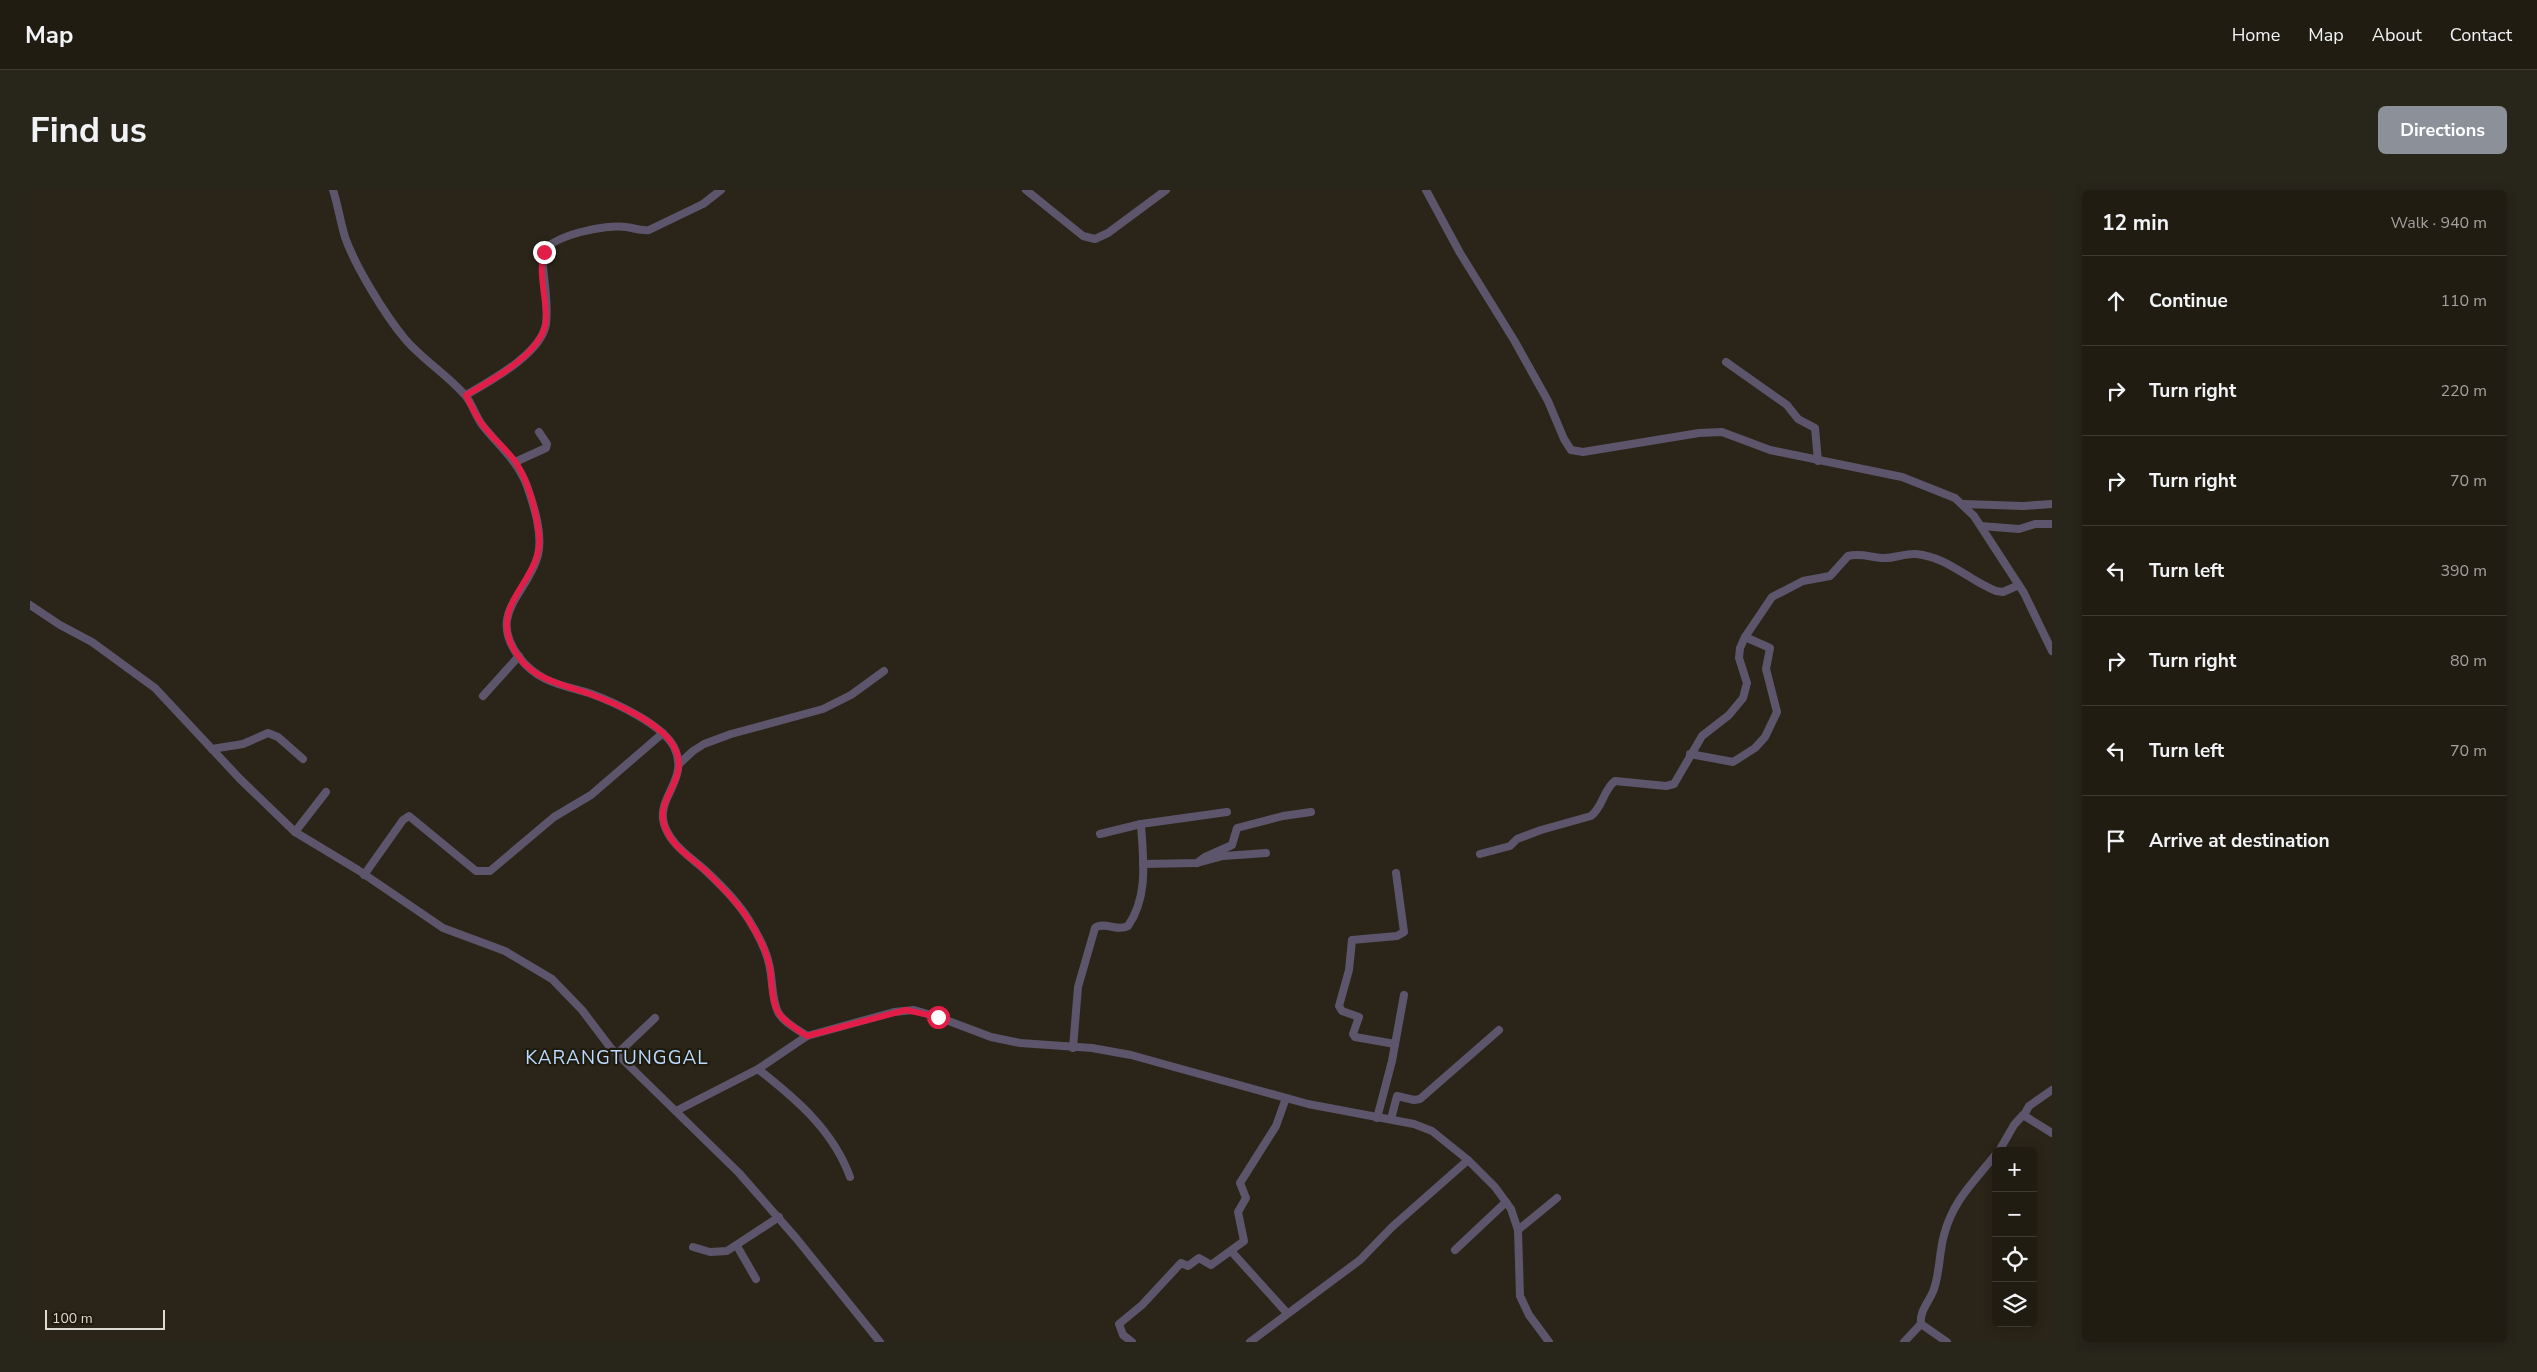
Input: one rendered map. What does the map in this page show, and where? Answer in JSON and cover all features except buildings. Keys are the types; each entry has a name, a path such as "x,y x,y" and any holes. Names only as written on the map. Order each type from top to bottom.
{"street":[{"path":"332,190 346,240 381,304 405,340 466,395 483,426 516,462 529,494 539,539 537,558 513,601 506,621 507,632 519,656 538,676 613,703 663,733 675,750 679,764 678,776 664,808 663,820 667,830 681,851 707,872 737,903 767,955 777,1011 785,1020 807,1036"},
{"path":"466,395 523,357 543,333 546,318 542,254 551,243 567,236 606,228 625,226 639,230 649,230 694,208 722,190"},
{"path":"1026,190 1083,236 1095,239 1108,233 1166,190"},
{"path":"1426,190 1460,253 1514,340 1548,401 1564,439 1571,450 1583,452 1714,431 1732,435 1770,450 1902,477 1942,491 1964,504 1981,526 2020,585 2052,651"},
{"path":"1726,362 1787,405 1798,419 1815,428 1818,461"},
{"path":"516,462 546,448 547,444 539,432"},
{"path":"1964,504 2023,506 2052,504"},
{"path":"1981,526 2019,528 2035,524 2052,524"},
{"path":"1480,854 1510,846 1517,839 1541,830 1591,816 1597,811 1610,784 1615,781 1666,786 1674,784 1702,736 1729,715 1744,698 1746,680 1739,658 1740,648 1745,637 1776,593 1803,582 1830,576 1842,560 1852,555 1883,558 1914,554 1930,556 1951,565 1996,591 2003,592 2020,585"},
{"path":"30,605 60,625 92,642 155,688 212,749 295,832 364,874 443,928 504,952 552,979 569,995 616,1054 740,1173 779,1217 880,1342"},
{"path":"1690,754 1726,763 1736,761 1760,744 1774,720 1777,710 1766,670 1770,648 1745,637"},
{"path":"482,696 519,656"},
{"path":"679,764 704,744 748,729 824,709 851,695 884,671"},
{"path":"212,749 243,744 268,733 278,737 303,759"},
{"path":"364,874 403,820 410,816 476,871 490,871 550,820 590,795 663,733"},
{"path":"295,832 326,792"},
{"path":"1100,834 1141,824 1227,812"},
{"path":"1197,863 1232,844 1237,828 1283,816 1311,812"},
{"path":"1074,1048 1078,987 1095,928 1100,925 1121,929 1129,925 1141,896 1143,864 1141,824"},
{"path":"1143,864 1197,863 1223,856 1266,854"},
{"path":"1395,1044 1355,1037 1353,1034 1359,1018 1342,1011 1339,1006 1349,970 1351,941 1357,938 1397,936 1404,932 1396,873"},
{"path":"1377,1118 1395,1044 1404,995"},
{"path":"676,1111 758,1069 807,1036 894,1012 914,1010 991,1037 1042,1046 1132,1055 1286,1098 1414,1124 1432,1131 1468,1160 1506,1202 1518,1230 1520,1296 1528,1315 1549,1342"},
{"path":"616,1054 655,1018"},
{"path":"1391,1119 1397,1096 1414,1100 1420,1099 1499,1030"},
{"path":"758,1069 785,1090 813,1117 837,1148 850,1177"},
{"path":"2000,1147 2029,1106 2052,1090"},
{"path":"1132,1342 1123,1335 1119,1324 1142,1305 1181,1263 1189,1266 1199,1258 1211,1265 1232,1251 1244,1239 1238,1212 1246,1198 1240,1183 1276,1126 1286,1098"},
{"path":"2024,1115 2052,1132"},
{"path":"1904,1342 1921,1324 1921,1314 1936,1280 1942,1242 1952,1211 1966,1189 1992,1159"},
{"path":"1250,1342 1360,1260 1392,1227 1468,1160"},
{"path":"1518,1230 1557,1198"},
{"path":"1455,1250 1506,1202"},
{"path":"693,1247 721,1253 737,1246 779,1217"},
{"path":"737,1246 756,1279"},
{"path":"1232,1251 1287,1313"},
{"path":"1921,1324 1947,1342"}],"district":[{"name":"KARANGTUNGGAL","path":"617,1057"}],"route":[{"path":"544,252 542,254 546,318 543,333 523,357 497,377 466,395 483,426 516,462 527,485 535,512 539,539 537,558 513,601 506,621 507,632 513,648 527,666 538,676 549,682 613,703 648,722 663,733 671,743 677,755 679,770 664,808 664,825 672,840 681,851 707,872 737,903 749,921 767,955 777,1011 785,1020 807,1036 906,1010 924,1012 938,1017"}]}
